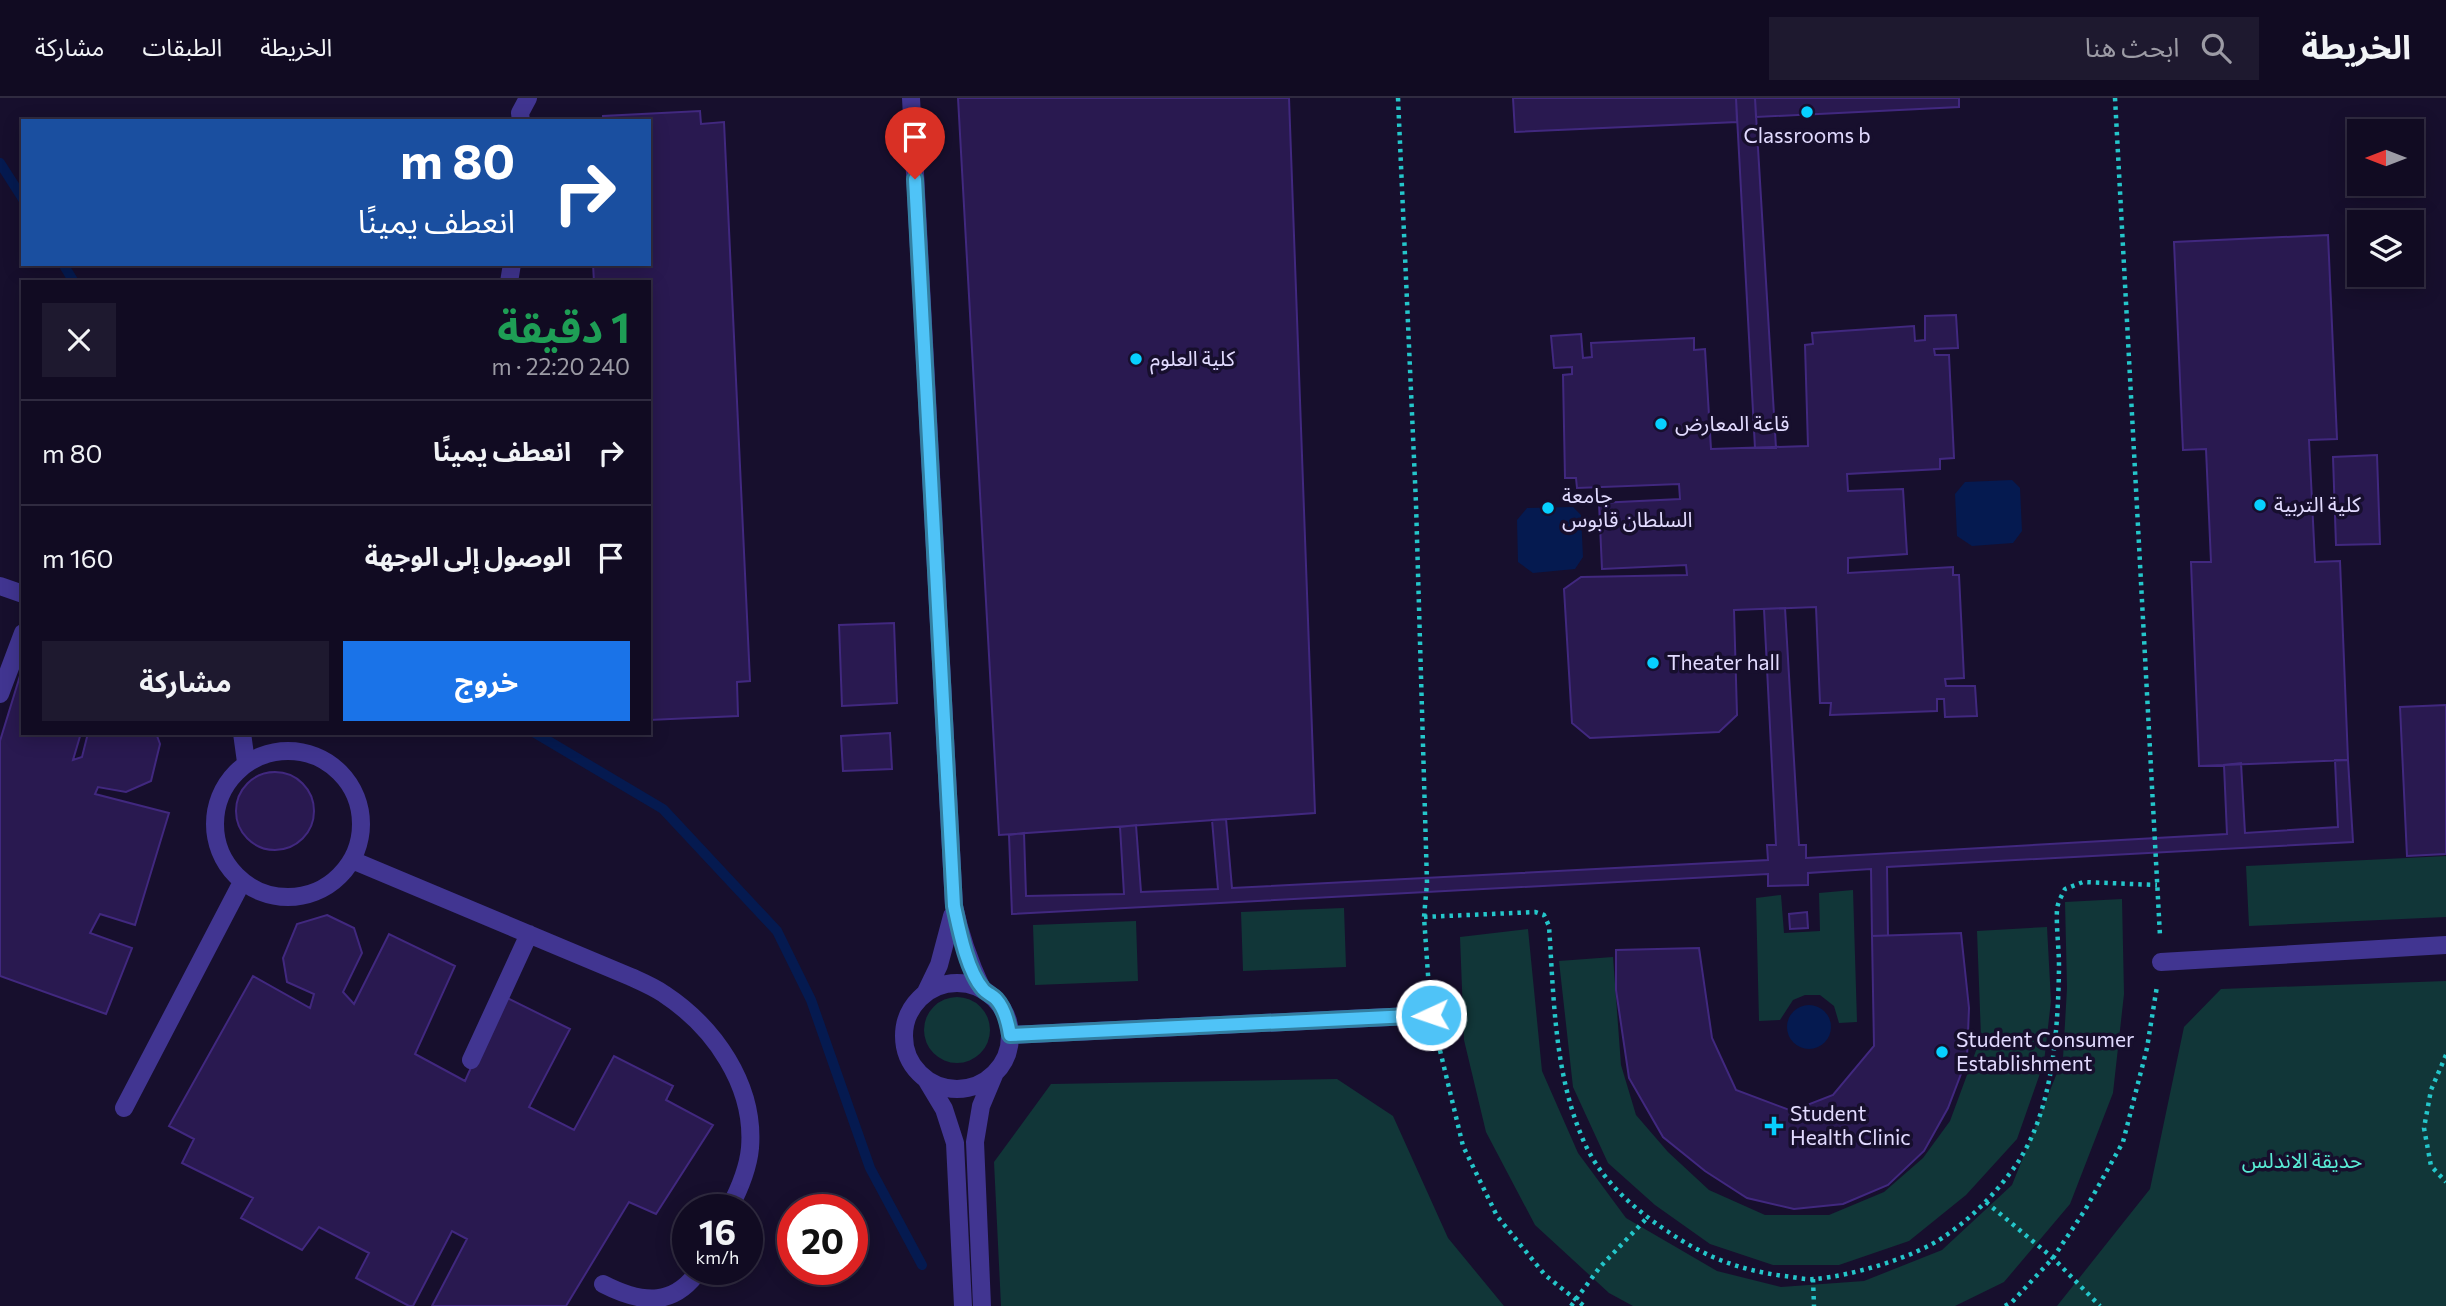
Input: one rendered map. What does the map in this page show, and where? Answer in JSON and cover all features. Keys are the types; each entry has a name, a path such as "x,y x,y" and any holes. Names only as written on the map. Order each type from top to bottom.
{"lane":[{"path":"521,119 520,113 528,98"},
{"path":"911,98 954,906 963,944 982,989"},
{"path":"0,586 21,593"},
{"path":"0,694 21,638"},
{"path":"243,735 246,762"},
{"path":"300,750 327,761 347,779 359,805 361,833 352,860 337,879 314,893 289,898 264,894 242,882 224,860 215,835 216,807 227,782 246,762 272,751 300,750"},
{"path":"352,860 631,976 663,993 692,1016 717,1043 737,1075 748,1110 750,1148 742,1184 737,1194"},
{"path":"124,1108 242,882"},
{"path":"954,906 942,955 926,992 912,1007 905,1026 905,1046 912,1064 926,1079 944,1109 955,1143 963,1306"},
{"path":"471,1060 530,934"},
{"path":"2161,962 2446,945"},
{"path":"926,992 944,984 964,983 982,989 997,1000 1007,1016 1009,1049 981,1106 975,1142 982,1306"},
{"path":"1010,1035 1431,1015"},
{"path":"926,1079 943,1087 962,1088 980,1084 995,1073"},
{"path":"603,1284 645,1304 664,1303 681,1295 691,1285"}],"path":[{"path":"1398,98 1417,531 1427,883 1424,917 1431,1015 1463,1146 1497,1216 1545,1275 1584,1306"},
{"path":"2006,1306 2053,1258 2085,1210 2123,1142 2147,1048 2161,962 2115,98"},
{"path":"1424,917 1535,912 1544,915 1549,926 1556,1025 1567,1093 1586,1145 1616,1191 1647,1217 1692,1248 1741,1269 1813,1279 1859,1272 1900,1257 1944,1237 1986,1202 2017,1164 2043,1108 2054,1053 2059,989 2057,907 2065,889 2083,882 2157,884"},
{"path":"2446,1055 2431,1090 2424,1128 2431,1166 2446,1182"},
{"path":"1986,1202 2053,1258 2100,1306"},
{"path":"1571,1306 1600,1267 1647,1217"},
{"path":"1813,1279 1814,1306"}],"green space":[{"path":"2446,856 2446,917 2249,926 2246,866"},
{"path":"1853,890 1857,1022 1839,1023 1834,1006 1820,995 1805,995 1793,1000 1780,1020 1759,1021 1756,898 1781,895 1784,933 1820,931 1819,893"},
{"path":"2122,899 2124,994 2113,1093 2070,1204 2004,1282 1955,1306 1633,1306 1609,1293 1535,1225 1486,1132 1464,1040 1460,937 1528,929 1542,1071 1578,1153 1626,1218 1717,1271 1781,1287 1864,1281 1942,1250 2012,1185 2063,1058 2067,988 2065,902"},
{"path":"1344,908 1346,967 1243,971 1241,912"},
{"path":"1136,921 1138,981 1035,985 1033,925"},
{"path":"2047,927 2051,1001 2044,1062 2017,1139 1966,1195 1909,1241 1839,1265 1773,1265 1710,1244 1655,1205 1608,1163 1573,1087 1559,961 1613,957 1621,1065 1636,1115 1668,1152 1709,1190 1765,1215 1829,1215 1884,1192 1923,1158 1950,1121 1981,1037 1977,931"},
{"name":"حديقة الاندلس","path":"2446,981 2446,1306 2057,1306 2150,1189 2184,1027 2221,989"},
{"path":"957,997 970,1000 980,1007 987,1017 990,1030 987,1043 980,1053 970,1060 957,1063 944,1060 934,1053 927,1043 924,1030 927,1017 934,1007 944,1000"},
{"path":"1337,1079 1393,1116 1448,1238 1504,1306 1001,1306 994,1162 1051,1084"}],"water":[{"path":"2012,480 2020,488 2022,531 2013,543 1972,546 1957,536 1955,494 1965,482"},
{"path":"1573,507 1581,515 1583,557 1575,569 1533,573 1518,562 1517,520 1527,508"},
{"path":"1809,1005 1825,1011 1831,1027 1825,1043 1809,1049 1793,1043 1787,1027 1793,1011"}],"building":[{"name":"كلية العلوم","path":"958,98 1289,98 1315,813 999,835"},
{"path":"1513,98 1736,98 1737,122 1515,132"},
{"path":"1736,98 1755,98 1776,448 1755,448"},
{"name":"Classrooms b","path":"1755,98 1959,98 1959,107 1756,117"},
{"path":"700,111 701,124 724,122 750,681 737,682 738,716 651,720 651,280 594,280 593,266 651,266 651,119 603,119 603,116"},
{"name":"كلية التربية","path":"2328,235 2337,439 2309,440 2315,562 2340,561 2348,760 2199,766 2191,562 2211,562 2206,449 2183,450 2174,242"},
{"path":"1956,315 1958,348 1934,349 1935,355 1949,355 1954,458 1940,459 1940,469 1847,474 1848,491 1903,489 1907,554 1848,558 1848,573 1953,567 1953,575 1959,575 1964,678 1945,679 1946,686 1975,686 1977,716 1945,717 1944,699 1937,699 1937,711 1830,715 1831,703 1820,703 1816,607 1734,610 1737,715 1719,732 1590,738 1572,723 1564,589 1581,577 1687,575 1686,565 1602,569 1599,503 1680,499 1679,484 1577,488 1576,478 1565,478 1563,375 1572,374 1572,367 1554,368 1551,336 1581,334 1583,358 1592,357 1591,343 1694,338 1694,350 1705,349 1711,449 1808,446 1805,345 1813,344 1812,333 1914,326 1915,341 1925,340 1925,316"},
{"path":"2377,455 2380,544 2336,545 2333,457"},
{"path":"1785,608 1799,845 1806,845 1806,858 2227,834 2224,765 2241,763 2245,833 2338,827 2335,760 2348,760 2353,842 1887,867 1888,936 1872,936 1871,869 1808,873 1808,885 1768,886 1768,874 1012,914 1009,835 1024,833 1026,896 1124,894 1120,827 1136,825 1141,892 1218,889 1212,820 1226,819 1232,888 1768,860 1767,845 1776,845 1764,609"},
{"path":"894,623 897,703 842,706 839,625"},
{"path":"21,673 21,735 80,735 73,760 82,757 88,735 157,735 160,744 151,781 126,792 98,787 95,794 169,813 135,925 100,914 90,933 132,948 106,1014 0,976 0,741"},
{"path":"2446,705 2446,854 2407,856 2400,707"},
{"path":"890,733 892,769 843,771 841,736"},
{"path":"275,772 290,775 307,789 314,811 311,826 297,843 275,850 260,847 243,833 236,811 239,796 253,779"},
{"path":"1807,912 1808,928 1790,929 1789,914"},
{"path":"327,915 354,928 362,953 343,992 354,1004 389,934 455,966 415,1054 465,1081 503,996 570,1029 529,1107 574,1130 614,1056 673,1086 666,1100 713,1125 656,1214 629,1202 566,1306 432,1306 467,1239 452,1231 413,1306 409,1306 356,1278 369,1253 319,1227 302,1250 241,1218 253,1198 182,1163 194,1139 169,1126 253,976 310,1008 314,994 287,982 283,958 297,924"},
{"path":"1961,933 1969,1008 1967,1058 1948,1108 1924,1151 1888,1185 1843,1204 1794,1209 1747,1198 1705,1171 1663,1137 1629,1078 1616,990 1616,950 1699,948 1712,1038 1736,1090 1792,1111 1833,1095 1874,1046 1872,936"}],"waterway":[{"path":"0,163 21,196"},
{"path":"64,266 73,280"},
{"path":"538,735 663,809 777,931 811,1000 870,1168 922,1265"}],"place":[{"name":"Classrooms b","path":"1807,112"},
{"name":"كلية العلوم","path":"1136,359"},
{"name":"قاعة المعارض","path":"1661,424"},
{"name":"كلية التربية","path":"2260,505"},
{"name":"جامعة السلطان قابوس","path":"1548,508"},
{"name":"Theater hall","path":"1653,663"},
{"name":"Student Consumer Establishment","path":"1942,1052"},
{"name":"Student Health Clinic","path":"1774,1126"}],"route":[{"path":"915,179 954,906 969,962 982,989 997,1000 1007,1016 1010,1035 1431,1015"}]}
